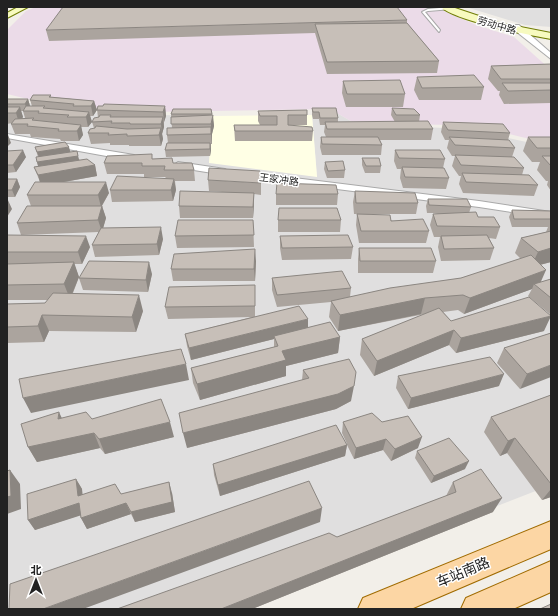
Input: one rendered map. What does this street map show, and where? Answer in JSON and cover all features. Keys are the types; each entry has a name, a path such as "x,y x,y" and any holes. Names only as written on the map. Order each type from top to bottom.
{"main road":[{"path":"7,11 16,7"},
{"path":"7,16 24,7"},
{"name":"劳动中路","path":"449,7 481,20 525,31 551,35"},
{"name":"车站南路","path":"374,609 551,535"},
{"path":"478,609 551,576"}],"street":[{"path":"525,31 551,48"},
{"path":"525,31 551,57"},
{"path":"7,136 143,159"},
{"name":"王家冲路","path":"167,163 551,215"}],"lane":[{"path":"439,31 423,12 449,7"}],"shaded area":[{"path":"36,7 436,7 476,25 514,37 551,70 551,141 534,140 472,125 356,124 330,109 148,112 45,103 7,94 7,30 26,11"},
{"path":"466,7 551,7 551,27 525,25"},
{"path":"7,100 106,114 212,116 317,177 312,115 330,109 356,124 467,129 536,144 551,144 551,485 233,609 7,609"},
{"path":"312,115 317,177 209,163 212,116"}],"building":[{"path":"63,7 397,7 407,20 46,30"},
{"path":"407,23 439,61 327,62 315,24"},
{"path":"551,64 551,79 501,79 491,66"},
{"path":"474,75 484,87 422,88 417,77"},
{"path":"400,80 405,94 347,94 343,81"},
{"path":"502,83 551,83 551,90 508,91"},
{"path":"33,95 51,95 49,97 94,101 91,106 73,106 74,104 30,100"},
{"path":"7,99 28,99 25,104 7,104"},
{"path":"104,104 165,106 163,112 97,110 98,106 103,106"},
{"path":"26,106 45,106 43,108 89,112 86,117 67,117 69,115 38,113 39,111 23,111"},
{"path":"7,107 20,107 16,113 7,113"},
{"path":"312,108 336,108 338,118 320,118 319,112 313,112"},
{"path":"392,108 414,109 420,115 396,115"},
{"path":"173,109 211,109 212,114 171,114"},
{"path":"307,110 307,115 288,115 288,125 312,127 313,131 235,131 234,125 277,125 277,116 260,116 258,111"},
{"path":"100,115 111,115 110,117 163,117 161,124 111,123 112,121 92,122 94,118 99,117"},
{"path":"213,115 211,124 171,124 171,117"},
{"path":"34,118 32,120 81,125 77,131 58,131 59,129 27,126 28,124 11,124 15,119"},
{"path":"428,121 433,129 327,129 325,122"},
{"path":"443,122 503,124 510,133 448,130"},
{"path":"96,126 127,129 161,128 159,135 127,136 127,134 108,135 109,133 88,133 90,129 95,128"},
{"path":"211,127 211,134 167,135 167,128"},
{"path":"321,137 378,137 382,145 322,144"},
{"path":"449,137 509,140 515,148 455,145"},
{"path":"528,137 551,137 551,148 537,148"},
{"path":"65,142 69,147 37,152 35,147"},
{"path":"167,143 210,143 210,149 165,150"},
{"path":"23,150 13,165 7,165 7,151"},
{"path":"395,150 440,150 445,159 399,158"},
{"path":"77,151 78,156 37,162 36,157"},
{"path":"152,154 152,159 172,158 173,163 192,163 194,170 164,170 165,166 142,166 142,163 104,163 107,156"},
{"path":"455,155 514,157 524,168 461,165"},
{"path":"542,156 551,156 551,166"},
{"path":"362,158 379,158 381,166 366,166"},
{"path":"87,159 95,165 38,175 34,167"},
{"path":"343,161 345,170 328,171 325,162"},
{"path":"402,167 444,168 449,178 405,177"},
{"path":"209,168 260,171 261,183 208,180"},
{"path":"462,173 529,175 538,185 466,182"},
{"path":"117,176 174,179 171,190 110,190"},
{"path":"7,179 17,179 12,190 7,190"},
{"path":"35,182 106,182 98,195 27,195"},
{"path":"277,183 336,185 338,194 276,194"},
{"path":"180,191 254,193 253,207 179,206"},
{"path":"355,191 415,193 418,203 356,203"},
{"path":"428,199 467,199 471,207 429,205"},
{"path":"27,206 102,206 98,220 17,223"},
{"path":"279,208 337,208 341,220 278,220"},
{"path":"512,210 551,211 551,219 514,219"},
{"path":"476,212 478,217 494,217 500,227 437,226 433,214"},
{"path":"357,214 390,215 391,221 423,219 429,231 361,231"},
{"path":"178,220 253,220 254,235 175,236"},
{"path":"161,227 157,244 92,245 101,228"},
{"path":"551,231 551,248 538,252 521,238"},
{"path":"7,235 86,236 78,252 7,252"},
{"path":"348,235 353,247 282,248 280,236"},
{"path":"487,235 494,248 444,249 441,236"},
{"path":"359,248 431,248 436,261 360,261"},
{"path":"255,249 254,269 171,269 174,254"},
{"path":"531,255 546,270 470,298 463,295 425,298 340,315 331,301 390,288 461,278"},
{"path":"89,261 149,262 146,280 79,278"},
{"path":"74,262 64,284 7,285 7,264"},
{"path":"342,271 351,288 277,295 272,278"},
{"path":"551,279 551,298 534,284"},
{"path":"255,285 255,306 165,307 169,287"},
{"path":"53,293 139,295 132,317 42,315 38,326 7,327 7,304 45,303"},
{"path":"529,297 551,316 461,338 454,330 377,361 362,339 439,308 451,321"},
{"path":"299,306 308,319 189,348 185,334"},
{"path":"330,322 340,337 282,351 286,360 197,384 191,368 278,346 274,336"},
{"path":"551,333 551,365 527,374 504,348"},
{"path":"181,349 186,364 23,398 19,379"},
{"path":"490,357 504,374 411,398 398,376"},
{"path":"349,359 356,372 354,386 338,394 183,433 179,413 309,378 303,370"},
{"path":"551,395 551,484 515,438 508,441 491,417"},
{"path":"161,399 170,422 99,439 94,433 28,447 21,424 59,412 58,419 86,412 92,419"},
{"path":"372,413 382,422 408,416 422,437 395,449 386,439 356,448 343,422"},
{"path":"336,425 347,445 218,485 213,464"},
{"path":"449,438 469,461 434,476 417,451"},
{"path":"481,469 502,498 221,609 117,609 329,533 337,537 456,492 453,482"},
{"path":"10,470 11,496 7,497 7,471"},
{"path":"76,479 78,496 115,484 121,494 169,482 172,502 131,512 126,503 81,518 79,503 28,520 27,494"},
{"path":"309,481 322,508 43,609 9,609 10,584"},
{"path":"551,604 551,609 540,609"}]}
